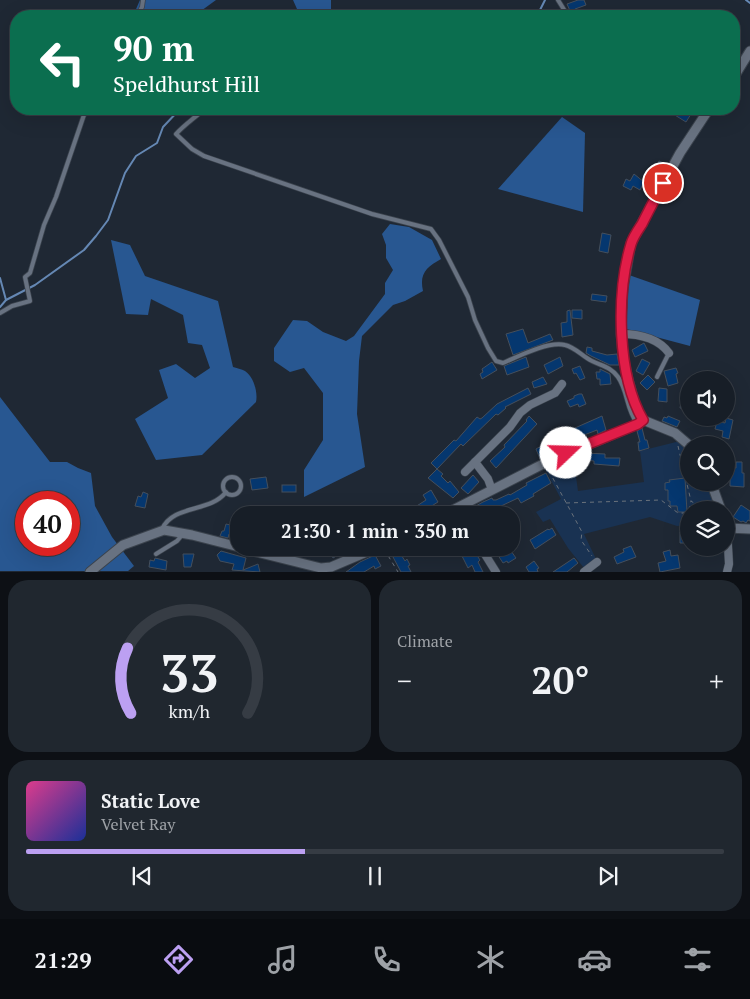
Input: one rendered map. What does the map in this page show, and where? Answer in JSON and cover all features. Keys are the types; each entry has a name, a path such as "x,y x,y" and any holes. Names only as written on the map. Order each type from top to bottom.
{"street":[{"path":"746,63 750,51"},
{"path":"641,422 628,379 621,334 623,289 631,243 680,153 705,115"},
{"path":"621,334 635,334 650,338 664,346 669,353"},
{"path":"465,472 510,427 520,413 530,405 555,393 562,384"},
{"path":"467,506 492,490 545,463 641,422 676,433 680,437"},
{"path":"475,462 488,479 492,490"},
{"path":"735,528 750,529"},
{"path":"90,572 123,544 164,530 230,545"},
{"path":"270,556 318,570 331,567 357,556"},
{"path":"486,556 496,572"},
{"path":"727,572 728,556"},
{"path":"584,572 597,562"}],"lane":[{"path":"0,313 12,306 30,302 26,278 30,273 44,225 56,198 84,115"},
{"path":"198,115 193,120 186,122 176,134 192,149 204,156 354,208 431,229 439,240 468,296 475,320 496,361 503,363 542,348 557,344 568,345 593,362 604,365 618,377 624,390 631,416 641,422"},
{"path":"657,377 669,353"},
{"path":"233,477 238,480 240,485 239,491 234,494 226,492 223,488 225,480 233,477"},
{"path":"161,531 173,516 217,500 226,492"},
{"path":"156,554 177,541 183,534"}],"path":[{"path":"676,433 691,501"},
{"path":"545,463 582,532 582,540 597,562"},
{"path":"566,503 661,500 680,514"},
{"path":"389,556 398,572"}],"shaded area":[{"path":"140,0 216,0 202,10 136,10"},
{"path":"293,0 331,0 331,10 297,9"},
{"path":"562,117 585,133 583,212 498,189"},
{"path":"390,224 409,227 432,240 441,259 425,271 422,280 423,291 393,305 362,336 357,414 365,467 304,497 304,470 323,440 323,393 304,368 290,372 274,361 274,348 293,320 307,321 323,332 346,341 354,336 385,294 385,283 393,270 386,258 386,245 382,234"},
{"path":"111,240 130,245 145,276 218,301 233,367 245,371 253,381 256,390 256,402 202,455 156,460 135,419 168,398 159,370 176,364 195,378 210,368 202,345 188,343 183,315 151,299 148,315 126,314"},
{"path":"629,275 700,300 690,346 626,329"},
{"path":"0,397 50,462 67,462 91,473 95,506 112,537 134,566 128,571 0,571"},
{"path":"680,441 680,491 709,491 713,501 680,501 680,526 650,517 584,534 596,559 584,568 568,548 550,519 543,522 536,512 561,499 544,467 573,455 578,491 644,482 640,451"}],"building":[{"path":"584,0 586,5 576,10 570,10 567,4"},
{"path":"675,115 690,115 686,122"},
{"path":"659,161 666,164 660,176 653,173"},
{"path":"634,174 644,182 640,190 633,186 631,190 623,186 626,179 630,181"},
{"path":"602,233 611,235 608,253 599,251"},
{"path":"592,294 607,296 606,302 591,300"},
{"path":"570,310 573,335 562,337 561,323 567,322 567,311"},
{"path":"572,310 582,310 582,319 572,318"},
{"path":"523,329 528,343 550,334 553,340 513,355 506,334"},
{"path":"644,343 648,351 635,357 632,350"},
{"path":"587,347 592,348 592,351 607,355 617,354 619,365 610,365 591,356 586,353"},
{"path":"526,357 529,367 507,375 504,366"},
{"path":"560,357 563,366 548,374 544,365"},
{"path":"642,359 650,363 643,375 636,371"},
{"path":"492,362 497,370 482,379 480,374 483,372 482,369"},
{"path":"580,366 585,378 580,380 572,369"},
{"path":"676,368 678,383 668,386 664,371"},
{"path":"600,369 610,374 611,384 600,385 600,379 597,379 596,372 600,372"},
{"path":"648,375 655,382 647,390 640,383"},
{"path":"543,377 547,384 534,388 532,382"},
{"path":"528,388 531,394 505,407 498,415 496,414 463,446 461,444 437,469 431,463 454,440 456,441 477,417 482,418 497,404"},
{"path":"659,388 667,389 667,402 658,401"},
{"path":"582,394 586,404 579,407 578,404 570,407 567,401"},
{"path":"529,416 537,424 496,468 490,461 505,447 504,445 527,421"},
{"path":"602,416 606,430 598,434 597,430 571,440 572,445 540,459 536,449 541,446 542,449 552,444 550,439"},
{"path":"668,416 680,421 677,427 662,421 664,417 667,418"},
{"path":"716,426 732,426 730,436 722,436 723,431 715,429"},
{"path":"642,428 649,448 639,451 638,442 640,442 637,431"},
{"path":"585,453 605,454 605,458 620,458 619,466 594,464 594,461 585,460"},
{"path":"736,462 742,462 744,487 735,486"},
{"path":"437,469 443,474 441,476 448,483 450,481 459,492 453,498 428,478"},
{"path":"546,473 551,483 521,503 518,498 501,506 476,506 492,498 496,500 510,495 527,485 526,483"},
{"path":"473,475 479,482 468,494 461,488"},
{"path":"266,477 268,488 252,490 250,479"},
{"path":"680,479 680,491 686,491 686,501 680,501 680,512 678,512 677,506 670,506 670,501 668,501 668,490 665,490 665,483 670,482 669,480"},
{"path":"282,485 296,485 296,492 282,492"},
{"path":"431,490 438,502 432,506 417,506 426,500 423,495"},
{"path":"143,492 148,494 145,508 135,506 138,496 141,497"},
{"path":"741,505 750,511 750,521 748,520 746,523 741,522 735,518 735,514"},
{"path":"226,524 230,525 228,538 220,536 222,531 224,531"},
{"path":"552,528 556,535 535,549 530,540"},
{"path":"631,546 636,557 617,564 614,557 624,552 623,549"},
{"path":"670,550 671,556 678,555 680,568 660,572 658,563 666,561 663,552"},
{"path":"221,551 230,554 230,556 246,558 243,570 258,564 260,572 232,570 234,564 220,561 217,555"},
{"path":"183,554 194,554 191,567 184,567"},
{"path":"376,556 381,566 375,569 374,566 364,572 346,572 360,562"},
{"path":"402,556 405,561 407,559 411,572 401,572 393,557"},
{"path":"462,556 477,556 483,572 475,572 472,565 468,568"},
{"path":"498,556 515,556 516,558 508,563 507,561 503,563"},
{"path":"155,558 167,561 166,570 149,567 150,560 154,561"},
{"path":"574,558 578,563 567,572 553,572"},
{"path":"534,561 539,568 537,569 538,572 529,572 526,567"}],"waterway":[{"path":"540,10 545,0"},
{"path":"746,0 750,3"},
{"path":"0,307 6,300 35,285 84,250 108,220 125,173 136,156 157,143 163,127 174,115"},
{"path":"0,278 6,300"}],"route":[{"path":"566,453 638,424 643,420 637,411 632,395 623,355 621,334 623,289 631,243 663,183"}]}
